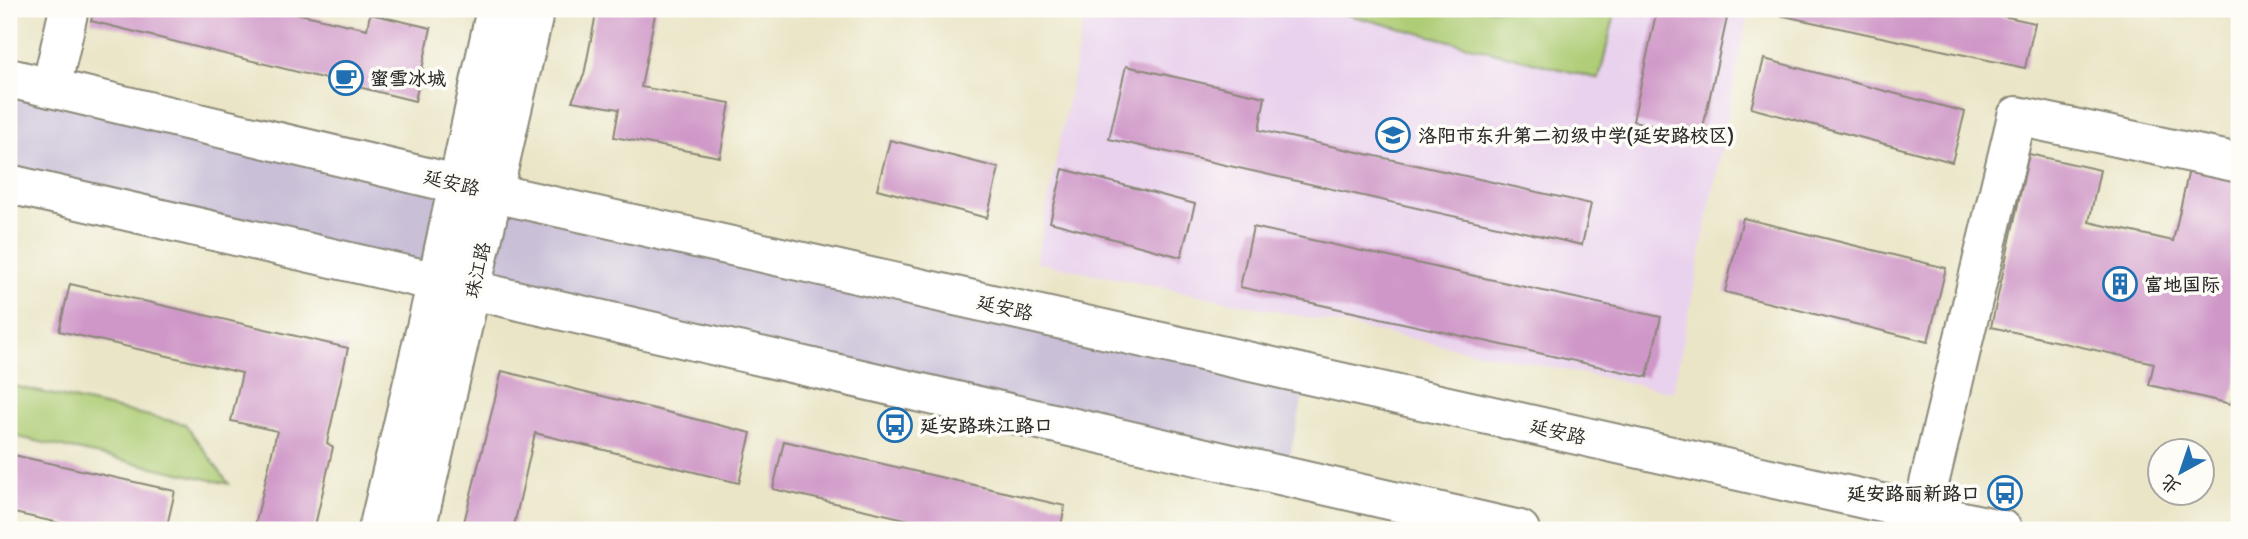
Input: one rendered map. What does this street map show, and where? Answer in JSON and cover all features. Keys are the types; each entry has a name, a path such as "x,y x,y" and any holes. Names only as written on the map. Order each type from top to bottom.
{"main road":[{"path":"51,88 69,9"},
{"name":"珠江路","path":"416,530 455,285 457,183 496,9"},
{"name":"珠江路","path":"378,530 455,285 494,192 535,9"},
{"name":"延安路","path":"9,78 494,192 2003,530"},
{"path":"1922,513 2017,116 2239,163"},
{"path":"9,184 1520,530"}],"shaded area":[{"name":"洛阳市东升第二初级中学(延安路校区)","path":"1086,9 1749,9 1673,392 1036,262"},
{"path":"9,84 1307,378 1287,469 9,180"}],"green space":[{"path":"1325,9 1616,9 1599,79"},
{"path":"9,385 185,424 229,484 9,435"}],"building":[{"path":"94,9 278,9 367,29 370,14 431,28 415,101 91,21"},
{"path":"597,9 656,9 641,87 730,103 720,157 614,137 619,109 572,101 584,75"},
{"path":"1657,9 1729,9 1701,137 1633,121"},
{"path":"1780,9 1971,9 2035,23 2025,68 1779,15"},
{"path":"1764,59 1965,112 1952,162 1751,108"},
{"path":"1126,66 1265,97 1259,130 1591,204 1582,245 1109,139"},
{"path":"890,140 999,168 987,218 877,189"},
{"name":"富地国际","path":"2029,154 2100,170 2089,222 2173,241 2190,165 2239,176 2239,365 2231,404 2149,385 2154,363 1991,327"},
{"path":"1063,169 1195,204 1181,257 1050,222"},
{"path":"1743,218 1946,268 1928,342 1725,292"},
{"path":"1253,227 1661,317 1647,377 1240,287"},
{"path":"70,284 348,348 327,443 333,447 314,530 254,530 277,431 231,421 242,373 59,331"},
{"path":"502,371 751,433 739,483 535,433 513,530 462,530"},
{"path":"784,441 1065,506 1060,530 954,530 773,489"},
{"path":"9,454 175,491 166,530 92,530 9,512"}],"place":[{"name":"蜜雪冰城","path":"346,78"},
{"name":"洛阳市东升第二初级中学(延安路校区)","path":"1393,135"},
{"name":"富地国际","path":"2120,284"},
{"name":"延安路珠江路口","path":"895,425"},
{"name":"延安路丽新路口","path":"2005,493"}]}
